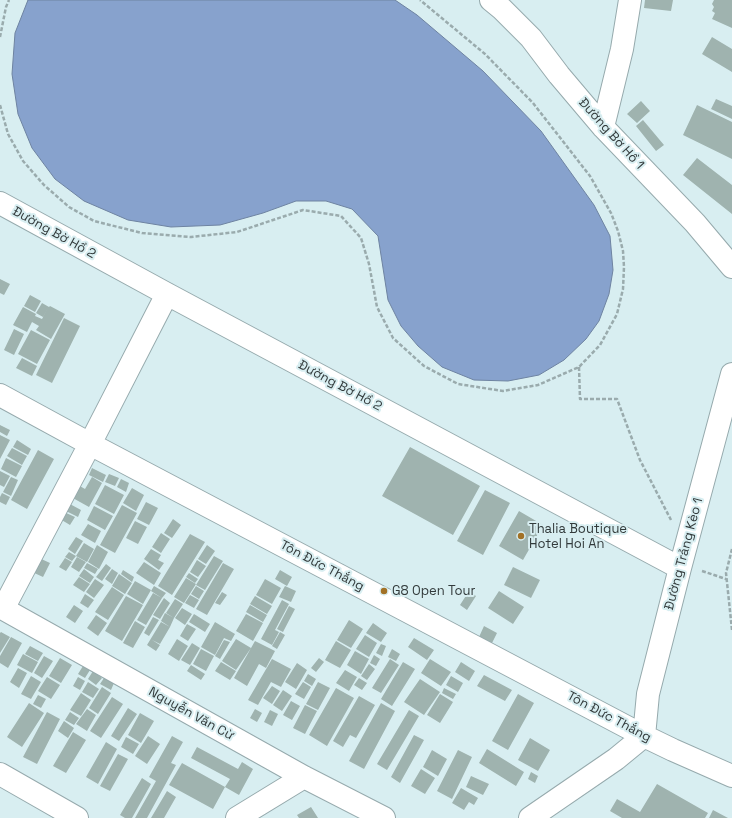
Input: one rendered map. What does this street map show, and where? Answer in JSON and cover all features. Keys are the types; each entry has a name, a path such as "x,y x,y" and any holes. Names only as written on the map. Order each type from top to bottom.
{"street":[{"name":"Đường Bờ Hồ 1","path":"491,0 531,38 559,75 603,127 695,223 732,267"},
{"path":"603,127 622,49 630,0"},
{"name":"Đường Bờ Hồ 2","path":"0,203 680,568"},
{"path":"1,608 90,444 167,294"},
{"name":"Đường Trảng Kèo 1","path":"644,736 648,694 732,374"},
{"name":"Tôn Đức Thắng","path":"0,395 644,736 732,776"},
{"name":"Nguyễn Văn Cừ","path":"1,608 304,777 384,818"},
{"path":"530,818 616,759 644,736"},
{"path":"0,774 77,818"},
{"path":"237,818 304,777"}],"path":[{"path":"0,37 6,7 9,0"},
{"path":"0,105 8,134 24,161 44,185 69,207 94,221 142,233 191,237 237,232 303,210 341,216 361,238 369,264 377,306 393,338 424,366 458,384 503,391 538,386 579,367 600,345 617,314 623,289 623,251 611,213 590,176 533,103 485,54 420,0"},
{"path":"579,367 580,399 617,400 640,460 670,520"},
{"path":"732,550 726,573 732,630"},
{"path":"702,571 726,579"}],"water":[{"path":"28,0 395,0 417,15 483,71 541,131 594,205 610,236 613,270 609,294 599,321 586,339 564,360 539,375 508,381 474,380 442,367 418,346 401,326 388,300 378,236 352,209 326,201 296,201 263,213 220,225 171,227 128,220 84,201 55,179 32,148 18,114 12,74 15,33"}],"building":[{"path":"645,0 673,0 671,11 644,8"},
{"path":"714,0 732,0 732,28 712,19 715,13 712,11 714,7 712,4"},
{"path":"712,37 732,49 732,72 702,54"},
{"path":"716,99 732,106 732,119 711,109"},
{"path":"641,101 650,111 637,123 627,114"},
{"path":"697,105 732,122 732,159 683,135"},
{"path":"643,120 664,145 656,151 636,126"},
{"path":"697,158 732,185 732,214 683,175"},
{"path":"0,279 10,284 4,295 0,293"},
{"path":"30,295 41,301 35,312 24,306"},
{"path":"42,303 65,314 51,339 36,330 39,326 32,322 35,316 42,319 48,308 43,317 36,313"},
{"path":"23,307 36,314 27,332 13,325"},
{"path":"64,318 80,326 52,383 36,375"},
{"path":"14,329 24,334 14,355 4,350"},
{"path":"31,330 50,340 37,364 18,354"},
{"path":"22,358 37,366 32,376 16,368"},
{"path":"0,425 10,430 7,436 0,432"},
{"path":"0,435 10,440 0,459"},
{"path":"17,440 31,449 28,455 13,447"},
{"path":"410,447 480,486 453,535 382,496"},
{"path":"12,448 27,456 22,465 7,456"},
{"path":"38,450 54,459 27,509 11,500"},
{"path":"6,458 22,466 16,477 1,469"},
{"path":"92,468 106,475 103,482 89,475"},
{"path":"0,471 10,476 4,487 0,485"},
{"path":"109,474 119,478 115,486 105,482"},
{"path":"11,477 18,480 11,496 3,492"},
{"path":"92,477 102,483 89,507 71,497 78,485 85,489"},
{"path":"121,479 129,483 126,492 117,487"},
{"path":"105,485 124,495 114,514 95,504"},
{"path":"132,488 144,495 136,511 123,503"},
{"path":"485,490 510,503 483,555 457,541"},
{"path":"2,493 10,497 6,505 0,502"},
{"path":"146,502 158,508 149,525 137,519"},
{"path":"68,503 81,510 78,517 64,510"},
{"path":"122,505 137,513 115,553 100,545"},
{"path":"94,506 113,516 105,530 87,520"},
{"name":"Thalia Boutique Hotel Hoi An","path":"519,511 543,525 523,560 499,546"},
{"path":"64,512 75,517 70,525 60,519"},
{"path":"173,519 181,525 172,538 164,533"},
{"path":"135,521 147,527 138,544 126,538"},
{"path":"88,524 101,531 95,543 81,535"},
{"path":"161,533 170,539 161,553 152,547"},
{"path":"190,534 205,542 172,595 158,586"},
{"path":"76,537 83,541 75,554 68,549"},
{"path":"84,543 94,549 87,562 76,556"},
{"path":"97,545 108,552 99,569 88,562"},
{"path":"207,545 215,551 206,564 198,559"},
{"path":"151,549 161,555 158,560 164,563 159,570 144,559"},
{"path":"69,552 76,556 72,561 65,557"},
{"path":"214,556 223,561 205,590 196,585"},
{"path":"37,557 50,563 43,577 30,571"},
{"path":"77,557 86,562 79,572 71,567"},
{"path":"65,558 72,562 66,571 59,567"},
{"path":"197,560 206,566 198,577 190,572"},
{"path":"144,562 161,573 154,585 136,573"},
{"path":"87,563 98,569 95,574 84,568"},
{"path":"223,563 234,569 207,615 196,609"},
{"path":"106,564 111,568 102,581 96,577"},
{"path":"513,567 540,580 531,598 504,585"},
{"path":"84,569 94,577 90,583 79,576"},
{"path":"112,569 118,573 112,584 105,579"},
{"path":"123,570 134,577 132,582 121,574"},
{"path":"280,570 292,577 287,586 275,579"},
{"path":"189,573 198,579 195,583 186,577"},
{"path":"119,574 132,583 125,594 112,586"},
{"path":"79,577 90,584 84,592 73,585"},
{"path":"186,578 196,584 184,603 174,597"},
{"path":"95,579 104,585 94,598 86,592"},
{"path":"265,579 281,588 272,604 256,595"},
{"path":"135,581 151,590 143,604 127,594"},
{"path":"154,586 166,593 162,598 151,591"},
{"path":"196,586 204,591 199,599 191,594"},
{"path":"285,586 296,591 291,602 279,597"},
{"path":"112,587 124,595 108,620 95,612"},
{"path":"469,591 476,596 467,610 460,605"},
{"path":"499,591 524,607 513,624 488,608"},
{"path":"222,592 227,595 220,605 215,603"},
{"path":"153,593 162,598 146,625 137,620"},
{"path":"85,594 94,600 88,608 80,603"},
{"path":"190,595 199,600 194,608 185,603"},
{"path":"126,596 143,605 122,641 105,631"},
{"path":"255,596 272,606 267,614 250,604"},
{"path":"164,598 170,603 160,619 153,615"},
{"path":"175,599 183,604 174,618 166,613"},
{"path":"282,600 289,604 275,630 279,632 272,645 261,639"},
{"path":"74,605 83,611 75,623 66,617"},
{"path":"250,605 267,615 263,622 246,612"},
{"path":"289,606 295,609 283,632 277,629"},
{"path":"182,608 192,614 185,625 175,618"},
{"path":"165,613 174,618 170,627 161,621"},
{"path":"194,614 210,624 205,632 189,622"},
{"path":"246,614 263,623 253,641 236,631"},
{"path":"96,615 107,623 98,636 87,628"},
{"path":"153,617 159,620 149,636 144,633"},
{"path":"349,620 363,629 351,648 337,640"},
{"path":"135,621 145,627 133,648 123,643"},
{"path":"161,622 170,627 160,644 152,640 160,645 156,651 147,645"},
{"path":"215,622 235,634 231,641 224,638 215,655 201,647"},
{"path":"373,623 387,633 381,642 366,633"},
{"path":"187,624 196,629 188,641 180,636"},
{"path":"484,626 497,633 492,643 479,637"},
{"path":"1,632 10,637 0,653 0,633"},
{"path":"280,632 285,635 277,649 272,646"},
{"path":"365,635 377,643 369,657 356,649"},
{"path":"11,637 22,643 8,668 0,663 0,656"},
{"path":"414,638 434,650 427,660 408,647"},
{"path":"177,639 188,646 179,661 168,654"},
{"path":"236,639 251,648 236,670 222,661"},
{"path":"224,640 230,642 220,659 215,656"},
{"path":"255,641 275,651 266,668 259,664 247,686 234,678"},
{"path":"336,641 351,650 340,668 325,660"},
{"path":"192,643 200,648 190,665 181,660"},
{"path":"381,644 386,646 382,656 376,653"},
{"path":"30,646 43,653 38,661 25,654"},
{"path":"201,649 214,656 206,671 193,664"},
{"path":"392,649 400,654 396,661 388,657"},
{"path":"355,651 369,659 361,674 347,665"},
{"path":"23,654 38,662 32,673 17,665"},
{"path":"374,655 380,659 376,666 370,663"},
{"path":"44,656 53,661 42,678 34,673"},
{"path":"60,658 72,665 61,683 49,676"},
{"path":"319,658 324,662 316,672 311,668"},
{"path":"272,659 291,669 281,687 271,682 258,705 248,700"},
{"path":"390,659 399,665 381,693 372,688"},
{"path":"430,659 451,672 441,686 421,673"},
{"path":"221,662 236,671 230,680 215,671"},
{"path":"403,662 415,669 392,706 381,699"},
{"path":"461,662 475,671 469,681 455,672"},
{"path":"297,663 307,670 296,689 285,682"},
{"path":"369,664 375,669 367,680 361,676"},
{"path":"191,665 205,674 201,680 187,671"},
{"path":"83,666 90,670 85,678 78,674"},
{"path":"18,668 27,673 19,688 10,682"},
{"path":"345,670 357,677 349,691 336,683"},
{"path":"93,671 102,678 96,685 88,679"},
{"path":"308,674 316,679 312,686 304,681"},
{"path":"484,675 512,690 505,701 477,686"},
{"path":"31,676 41,682 31,699 21,694"},
{"path":"451,676 463,683 458,692 446,685"},
{"path":"47,677 60,685 51,699 38,691"},
{"path":"78,677 85,681 80,690 73,686"},
{"path":"104,678 114,683 111,690 100,684"},
{"path":"359,678 367,683 362,690 354,685"},
{"path":"420,679 440,692 424,715 404,702"},
{"path":"88,682 99,689 93,698 82,692"},
{"path":"303,682 311,687 304,699 295,694"},
{"path":"318,682 330,688 318,710 306,704"},
{"path":"272,686 280,691 272,704 263,698"},
{"path":"102,687 111,693 98,714 89,708"},
{"path":"336,688 354,698 327,746 309,735"},
{"path":"444,688 456,694 453,699 442,693"},
{"path":"283,690 292,696 282,711 273,705"},
{"path":"81,693 91,700 81,716 70,710"},
{"path":"440,694 453,702 440,723 427,715"},
{"path":"518,694 534,703 508,750 492,741"},
{"path":"38,695 46,699 41,708 33,704"},
{"path":"359,696 375,705 356,738 350,735 343,747 333,741"},
{"path":"112,697 123,704 101,738 90,731"},
{"path":"291,701 300,706 292,720 283,715"},
{"path":"29,703 44,713 22,747 7,737"},
{"path":"381,703 395,711 364,769 349,761"},
{"path":"305,705 317,711 305,734 293,728"},
{"path":"128,708 137,714 119,741 111,736"},
{"path":"87,709 96,715 87,731 76,724"},
{"path":"255,709 262,713 257,722 250,718"},
{"path":"270,710 278,714 272,726 264,722"},
{"path":"409,710 419,716 387,770 377,764"},
{"path":"47,712 60,719 37,764 23,757"},
{"path":"70,712 79,718 74,725 65,720"},
{"path":"140,713 154,721 141,743 128,735"},
{"path":"64,721 74,728 68,738 58,731"},
{"path":"73,732 86,740 66,773 53,766"},
{"path":"414,735 424,740 400,783 391,777"},
{"path":"148,736 160,744 147,764 135,756"},
{"path":"172,736 183,742 171,763 176,765 147,818 135,818 156,781 149,777"},
{"path":"126,737 139,744 133,754 121,747"},
{"path":"530,738 550,750 538,771 518,760"},
{"path":"106,742 117,749 98,784 86,777"},
{"path":"197,747 238,769 242,762 253,769 239,795 225,787 230,779 191,758"},
{"path":"487,749 524,772 516,786 479,763"},
{"path":"432,750 447,759 438,776 423,767"},
{"path":"458,750 472,757 452,799 437,791"},
{"path":"118,754 128,759 110,791 100,786"},
{"path":"182,763 225,787 213,809 169,785"},
{"path":"421,769 435,778 425,794 411,786"},
{"path":"531,772 538,776 535,783 528,779"},
{"path":"471,776 489,784 483,795 466,787"},
{"path":"142,778 151,784 132,818 125,818 120,815"},
{"path":"657,784 708,813 705,818 622,818 610,811 617,799 640,812"},
{"path":"461,788 478,798 474,805 469,802 464,810 452,803"},
{"path":"167,791 176,797 164,818 151,818"},
{"path":"311,807 318,818 299,818 297,815"},
{"path":"713,810 728,818 709,818"}],"place":[{"name":"Thalia Boutique Hotel Hoi An","path":"521,536"},
{"name":"G8 Open Tour","path":"384,591"}]}
